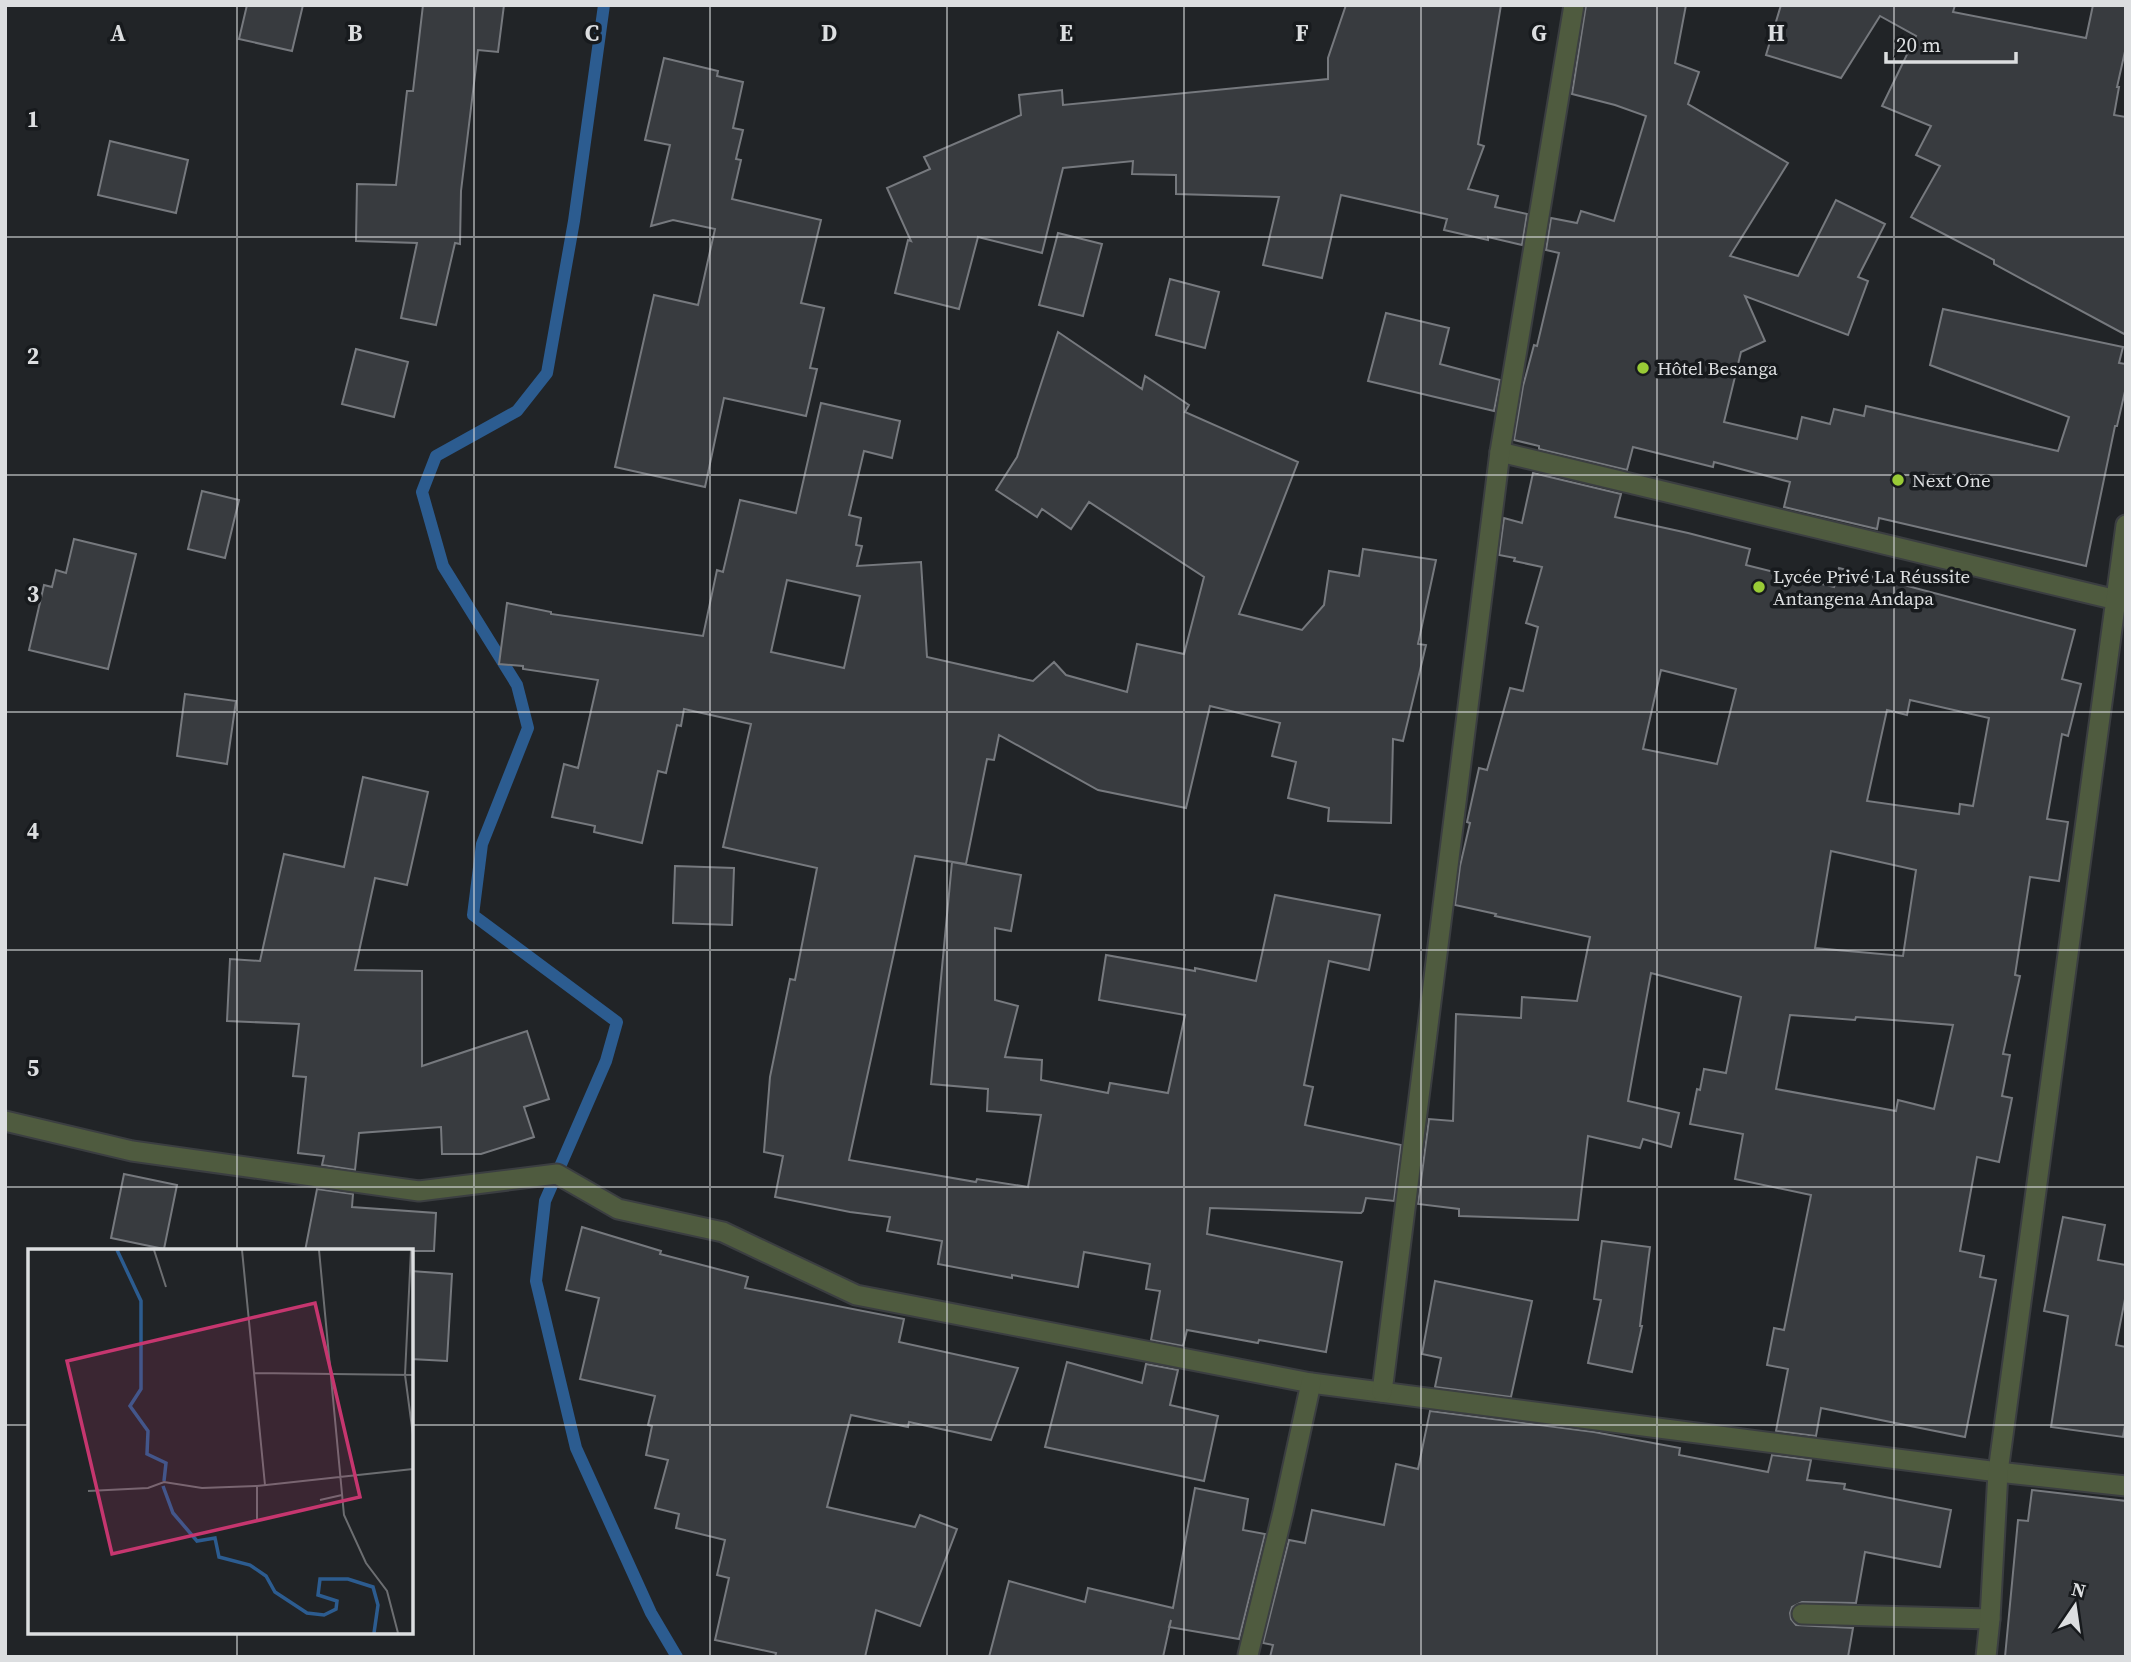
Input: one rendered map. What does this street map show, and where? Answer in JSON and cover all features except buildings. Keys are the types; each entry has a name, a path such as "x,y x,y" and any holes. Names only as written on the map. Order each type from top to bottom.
{"street":[{"path":"1382,1392 1500,452 1574,5"},
{"path":"1500,452 2120,601"},
{"path":"1986,1657 1998,1472 2120,601 2126,525"},
{"path":"5,1121 132,1151 419,1191 557,1174 618,1209 723,1232 856,1295 1311,1383 1998,1472 2126,1486"},
{"path":"1248,1655 1311,1383"},
{"path":"1802,1614 1990,1619"}],"waterway":[{"path":"604,5 574,221 547,373 517,411 436,456 422,492 443,566 517,685 528,728 482,844 473,915 617,1022 606,1061 545,1201 536,1281 576,1448 651,1613 677,1657"}],"place":[{"name":"Hôtel Besanga","path":"1643,368"},
{"name":"Next One","path":"1898,480"},
{"name":"Lycée Privé La Réussite Antangena Andapa","path":"1759,587"}]}
